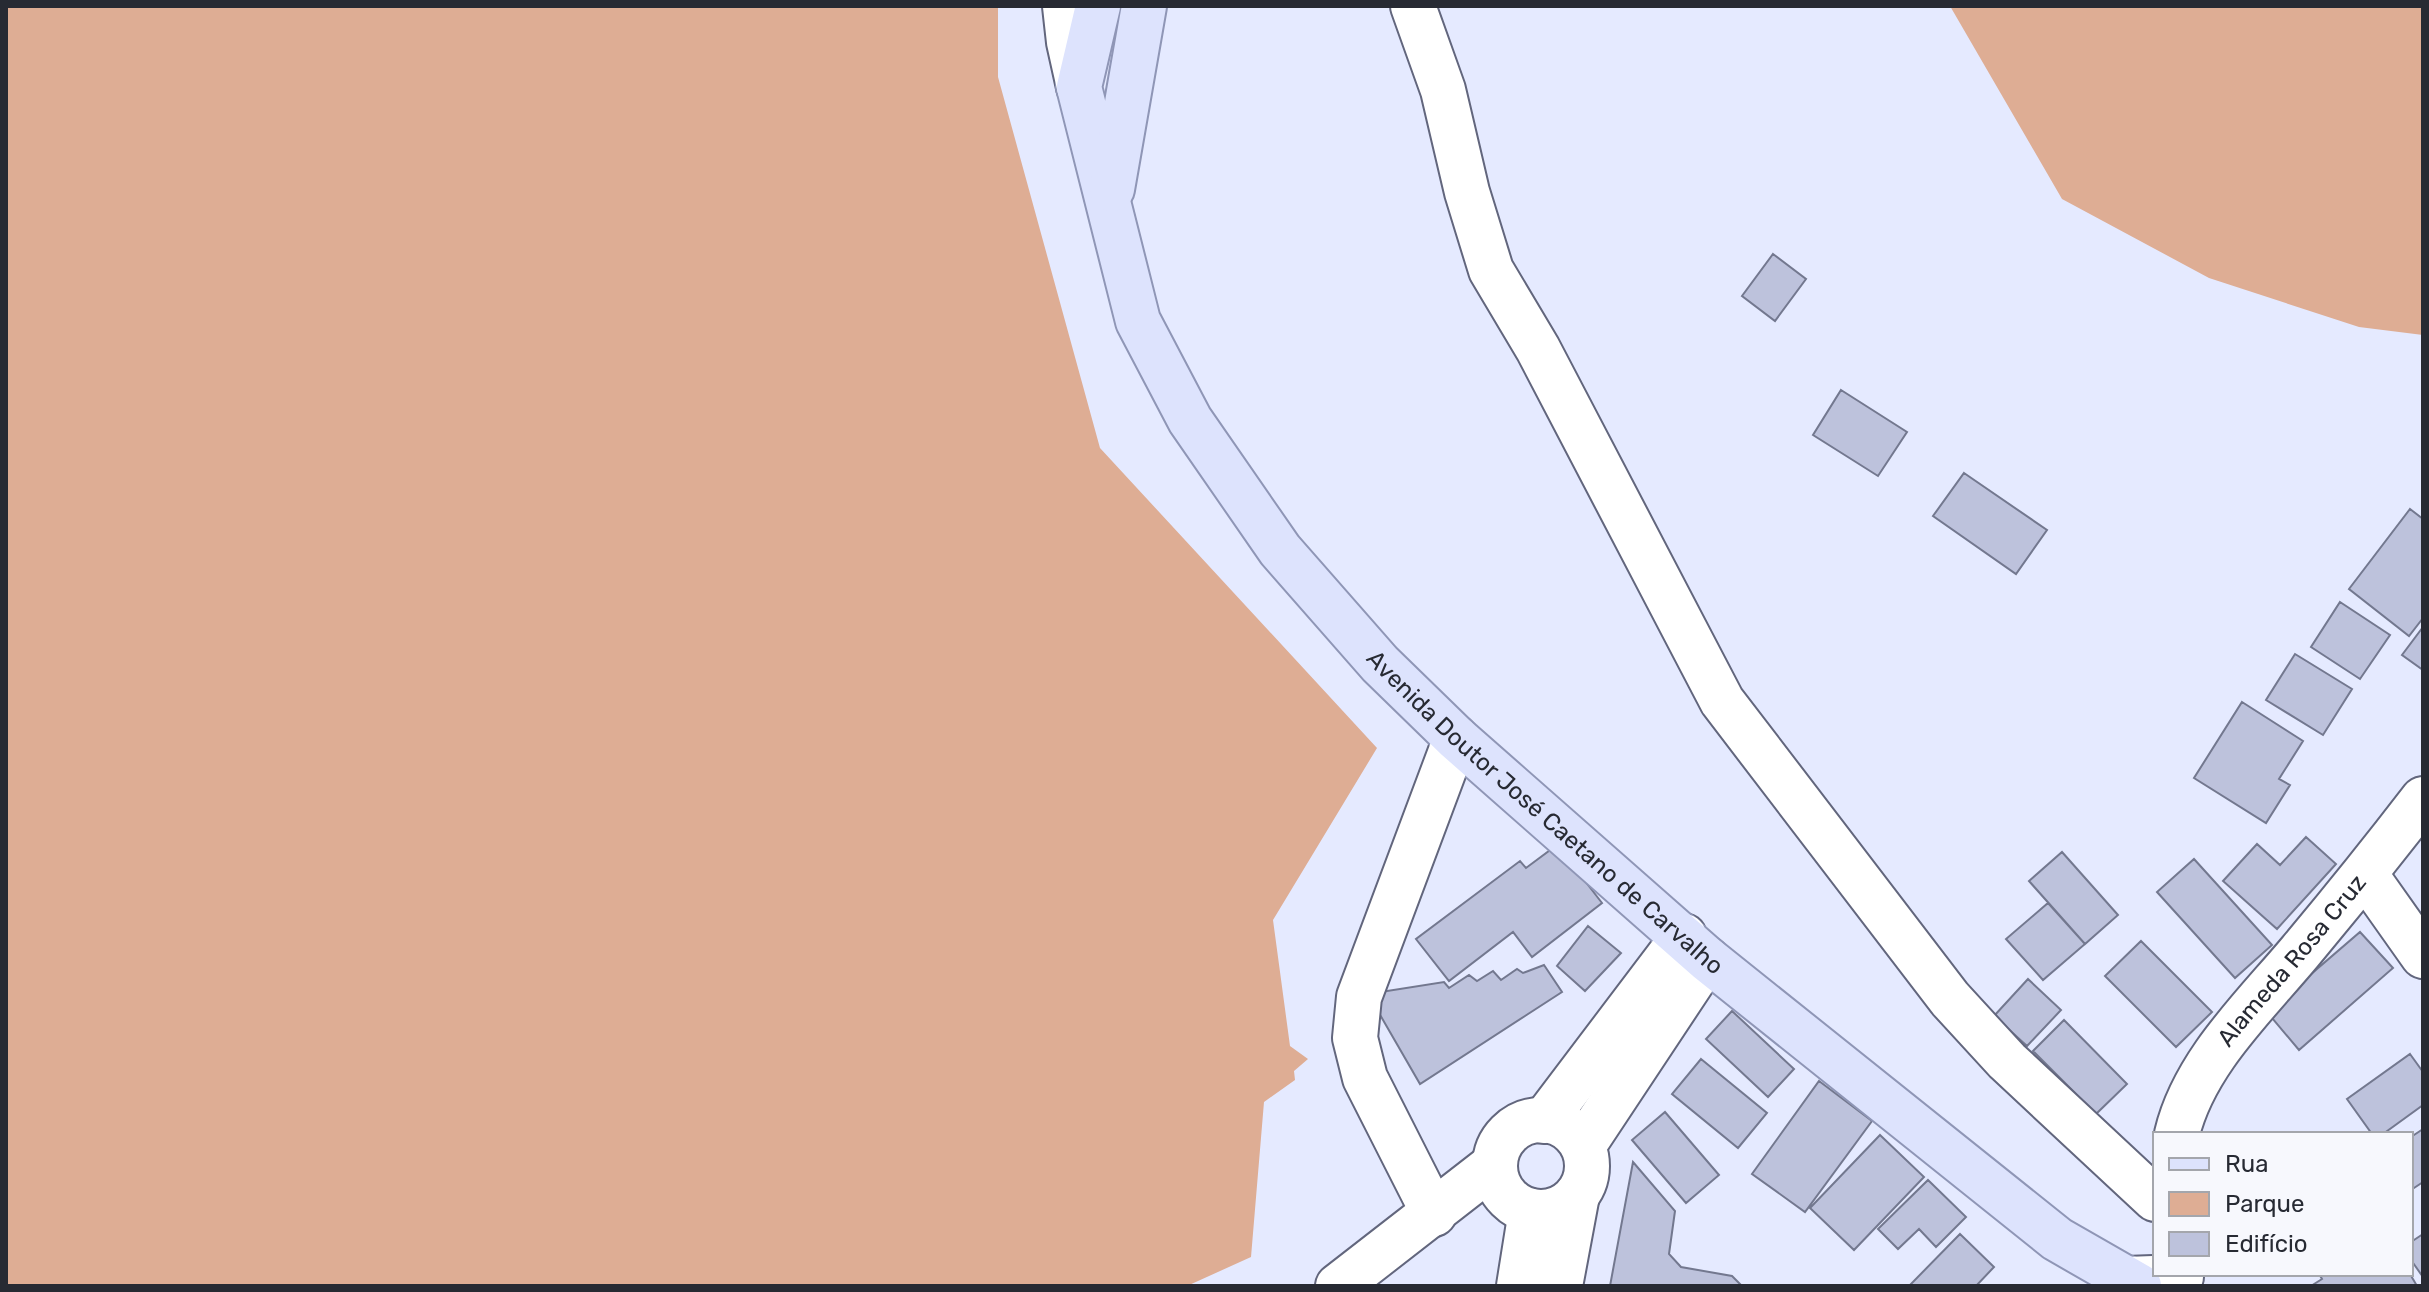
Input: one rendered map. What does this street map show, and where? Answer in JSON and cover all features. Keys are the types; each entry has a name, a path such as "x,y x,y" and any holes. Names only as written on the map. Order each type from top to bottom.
{"main road":[{"name":"Avenida Doutor José Caetano de Carvalho","path":"1098,6 1079,87 1138,321 1190,420 1280,550 1380,664 1456,738 1696,947 2057,1239 2132,1282"},
{"name":"Avenida Doutor José Caetano de Carvalho","path":"1108,207 1144,6"}],"street":[{"path":"1065,6 1079,87"},
{"path":"1413,6 1443,90 1467,192 1491,270 1538,349 1722,701 1950,999 2007,1061 2153,1197"},
{"path":"1434,1214 1365,1078 1355,1038 1359,997 1456,738"},
{"name":"Alameda Rosa Cruz","path":"2177,1132 2181,1117 2214,1055 2365,874 2423,799"},
{"path":"2365,874 2423,956"},
{"path":"1544,1121 1696,947"},
{"path":"1583,1146 1696,947"},
{"path":"1560,1286 1577,1195 1588,1171 1583,1146 1568,1128 1544,1121 1528,1122 1511,1131 1500,1146 1495,1164 1497,1180 1516,1205 1531,1211 1548,1212 1564,1206 1577,1195"},
{"path":"1338,1286 1495,1164"},
{"path":"1519,1286 1531,1211"},
{"path":"2132,1282 2181,1276"}],"green space":[{"path":"6,6 998,6 998,77 1100,448 1377,748 1273,920 1290,1046 1308,1059 1294,1071 1295,1080 1264,1102 1251,1257 1187,1286 6,1286"},
{"path":"1950,6 2423,6 2423,335 2359,327 2209,278 2062,199"}],"building":[{"path":"1773,254 1806,279 1775,321 1742,296"},
{"path":"1841,390 1907,432 1878,476 1813,435"},
{"path":"1964,473 2047,530 2016,574 1933,516"},
{"path":"2410,509 2423,519 2423,618 2409,636 2349,589"},
{"path":"2340,602 2390,635 2360,679 2311,647"},
{"path":"2423,627 2423,670 2402,655"},
{"path":"2295,654 2352,689 2323,735 2266,700"},
{"path":"2242,702 2303,741 2279,779 2290,785 2266,823 2194,778"},
{"path":"2306,837 2336,864 2277,929 2223,881 2257,844 2280,865"},
{"path":"1557,845 1602,903 1532,957 1513,932 1449,981 1416,939 1520,861 1526,868"},
{"path":"2062,852 2118,915 2085,944 2029,881"},
{"path":"2194,859 2272,945 2235,978 2157,892"},
{"path":"2048,903 2085,944 2043,980 2006,939"},
{"path":"1588,926 1621,953 1585,991 1557,966"},
{"path":"2360,932 2393,968 2299,1050 2267,1012"},
{"path":"2141,941 2212,1012 2176,1047 2105,976"},
{"path":"1544,965 1562,992 1420,1084 1368,994 1444,982 1449,988 1469,975 1477,981 1493,971 1501,980 1517,969 1523,973"},
{"path":"2028,979 2061,1010 2027,1046 1994,1016"},
{"path":"1732,1011 1794,1069 1768,1097 1706,1039"},
{"path":"2064,1020 2127,1084 2096,1114 2033,1051"},
{"path":"2410,1054 2423,1072 2423,1105 2386,1132 2371,1132 2347,1099"},
{"path":"1701,1059 1767,1113 1738,1148 1672,1094"},
{"path":"1819,1081 1872,1121 1805,1212 1752,1174"},
{"path":"1665,1112 1719,1175 1686,1203 1632,1140"},
{"path":"2423,1129 2423,1182 2413,1189 2413,1136"},
{"path":"1880,1135 1924,1177 1854,1250 1810,1208"},
{"path":"1633,1162 1675,1211 1669,1254 1681,1267 1732,1276 1742,1286 1610,1286"},
{"path":"1928,1180 1966,1217 1936,1247 1919,1229 1898,1249 1878,1229"},
{"path":"1960,1234 1994,1267 1976,1286 1909,1286"},
{"path":"2423,1234 2423,1277 2413,1263 2413,1241"},
{"path":"2320,1276 2411,1276 2417,1286 2311,1286 2322,1279"}]}
